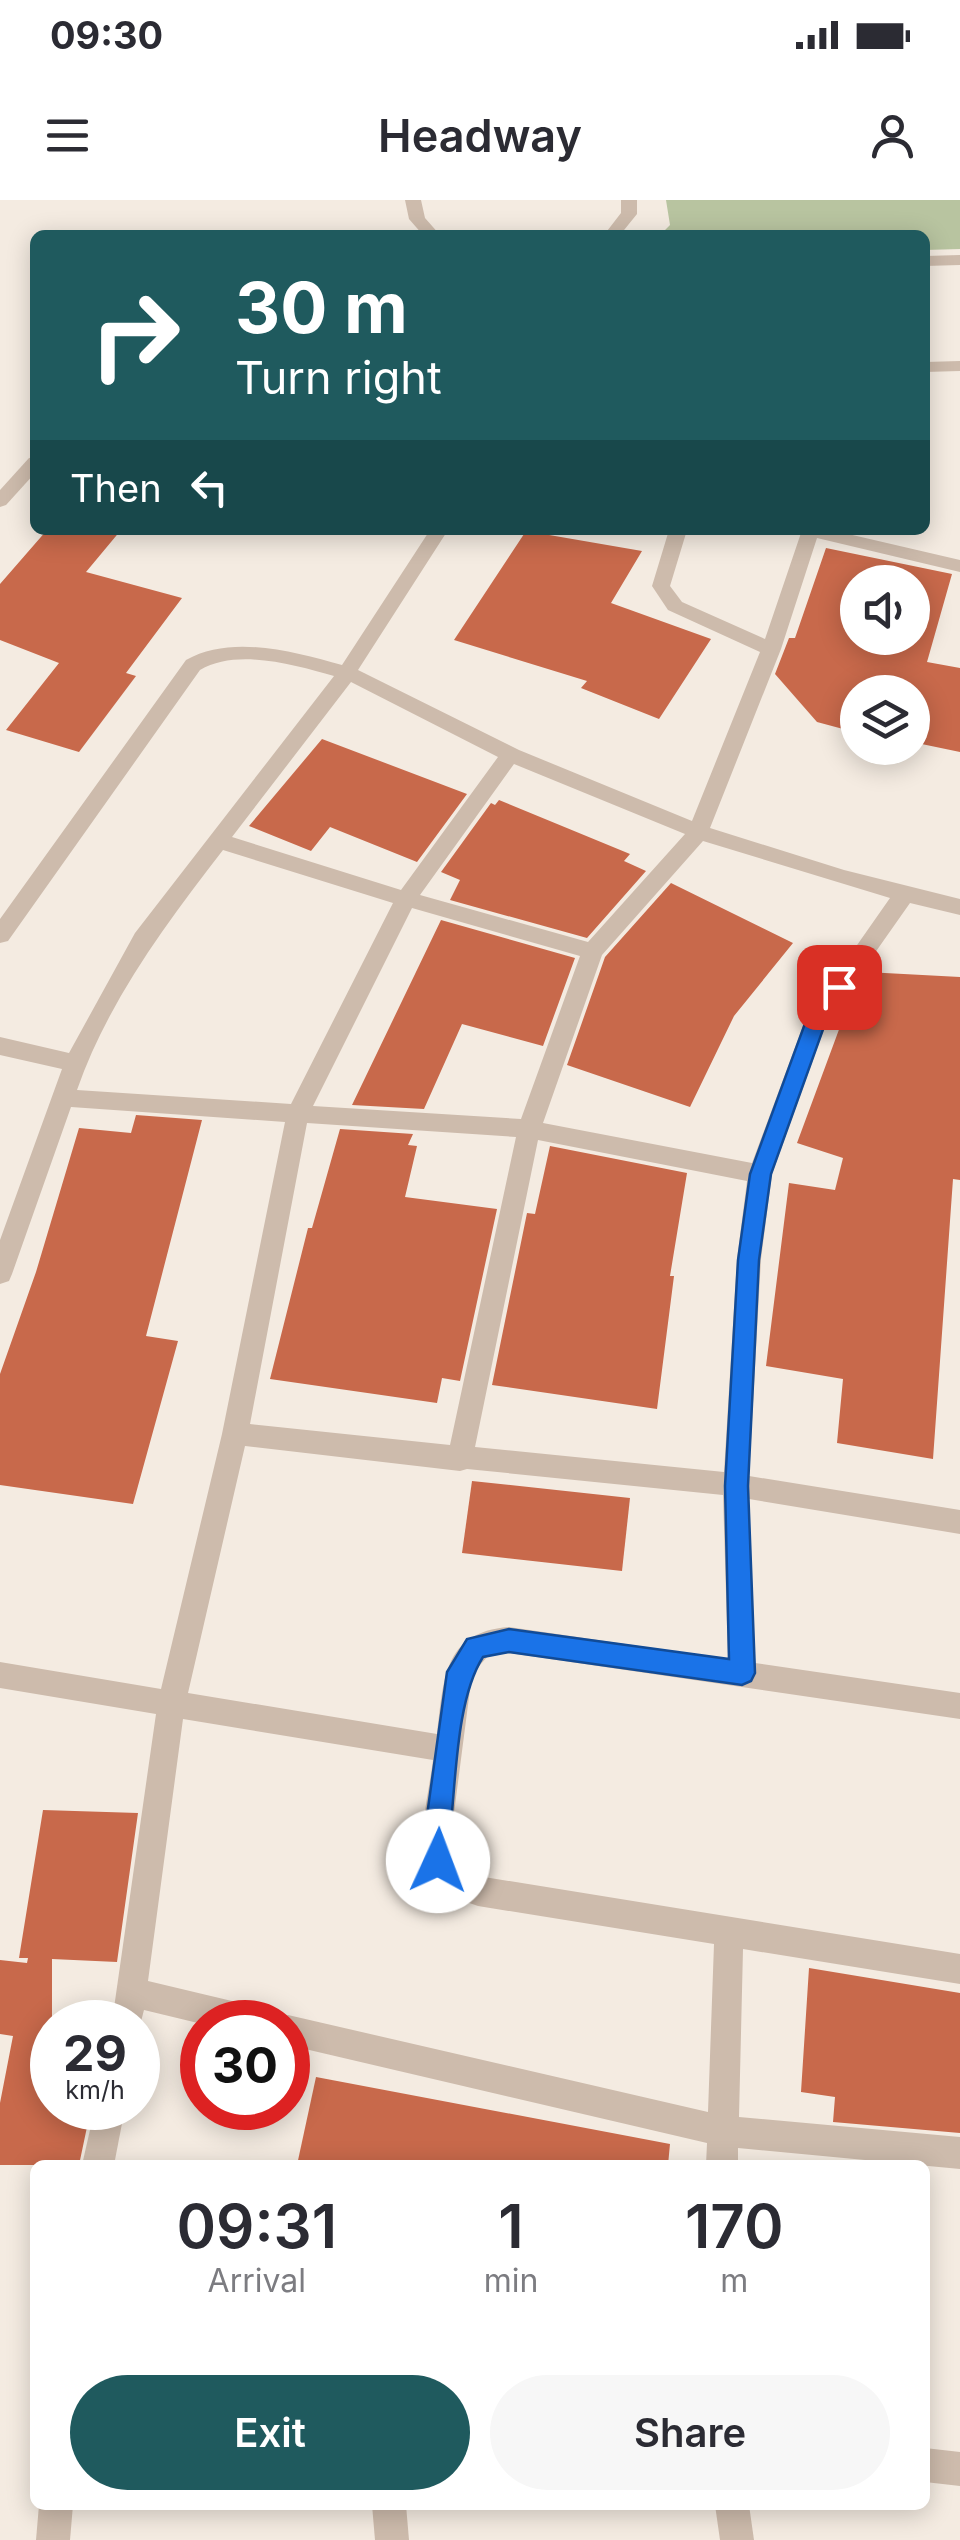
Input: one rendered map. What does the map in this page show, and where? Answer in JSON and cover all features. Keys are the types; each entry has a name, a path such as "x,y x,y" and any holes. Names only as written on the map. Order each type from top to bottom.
{"street":[{"path":"413,200 417,219 427,230"},
{"path":"616,230 629,214 629,200"},
{"path":"930,260 960,260"},
{"path":"930,368 960,366"},
{"path":"0,501 30,468"},
{"path":"0,1274 75,1063 143,939 347,674 436,535"},
{"path":"676,535 661,586 675,606 771,648"},
{"path":"460,1460 529,1129 592,951 698,833 771,648 809,535"},
{"path":"832,535 960,566"},
{"path":"0,935 202,657 238,651 347,674 511,754 698,833 960,907"},
{"path":"131,2000 172,1702 236,1434 298,1112 406,899 511,754"},
{"path":"216,840 592,951"},
{"path":"742,1673 736,1486 748,1260 760,1174 817,1018 904,894"},
{"path":"0,1046 75,1063"},
{"path":"63,1098 529,1129 760,1174"},
{"path":"236,1434 736,1486 960,1522"},
{"path":"960,1706 509,1640 491,1641 466,1656 459,1672 436,1844 438,1861 459,1886 960,1969"},
{"path":"0,1674 446,1750"},
{"path":"722,2160 729,1932"},
{"path":"310,2035 722,2132 960,2152"},
{"path":"99,2160 105,2130"},
{"path":"930,2466 960,2469"},
{"path":"53,2540 56,2510"},
{"path":"389,2510 392,2540"},
{"path":"733,2510 737,2540"}],"green space":[{"path":"666,200 960,200 960,249 930,250 930,230 665,230 670,225"}],"building":[{"path":"43,535 117,535 86,572 182,598 126,673 136,676 79,752 6,730 59,663 0,640 0,584"},
{"path":"523,535 549,535 642,551 611,603 711,639 659,719 581,688 587,681 454,640"},
{"path":"826,548 908,565 840,565 840,655 929,655 927,662 960,668 960,752 930,746 930,675 840,675 840,728 817,722 775,674 789,638 795,638"},
{"path":"930,569 952,574 930,651"},
{"path":"322,739 467,794 417,862 330,827 311,851 249,826"},
{"path":"499,800 630,854 624,861 646,871 587,938 450,900 460,880 441,872 491,803 495,805"},
{"path":"671,883 793,943 734,1016 690,1107 567,1065 605,957"},
{"path":"441,920 575,958 543,1046 462,1024 424,1109 352,1105"},
{"path":"866,972 960,977 960,1180 953,1179 933,1459 837,1443 843,1379 766,1366 789,1183 835,1190 843,1158 797,1143 854,989"},
{"path":"136,1115 202,1120 146,1336 178,1341 133,1504 0,1485 0,1374 36,1272 79,1128 131,1133"},
{"path":"340,1129 413,1134 408,1145 417,1146 405,1197 497,1209 460,1381 442,1378 437,1403 270,1379 308,1228 312,1228"},
{"path":"550,1146 687,1173 670,1276 674,1276 657,1409 492,1385 527,1213 535,1214"},
{"path":"472,1481 630,1498 622,1571 462,1553"},
{"path":"43,1810 138,1813 117,1962 52,1959 52,2000 30,2000 30,2130 86,2130 80,2160 30,2160 30,2165 0,2165 0,2103 13,2036 0,2034 0,1960 27,1963 28,1958 19,1958"},
{"path":"809,1968 960,1993 960,2133 833,2122 835,2097 801,2092"},
{"path":"316,2077 670,2144 668,2160 298,2160 305,2130 310,2130"}],"route":[{"path":"438,1861 436,1844 446,1750 459,1672 466,1656 476,1647 509,1640 742,1673 736,1486 748,1260 760,1174 817,1018 839,987"}]}
